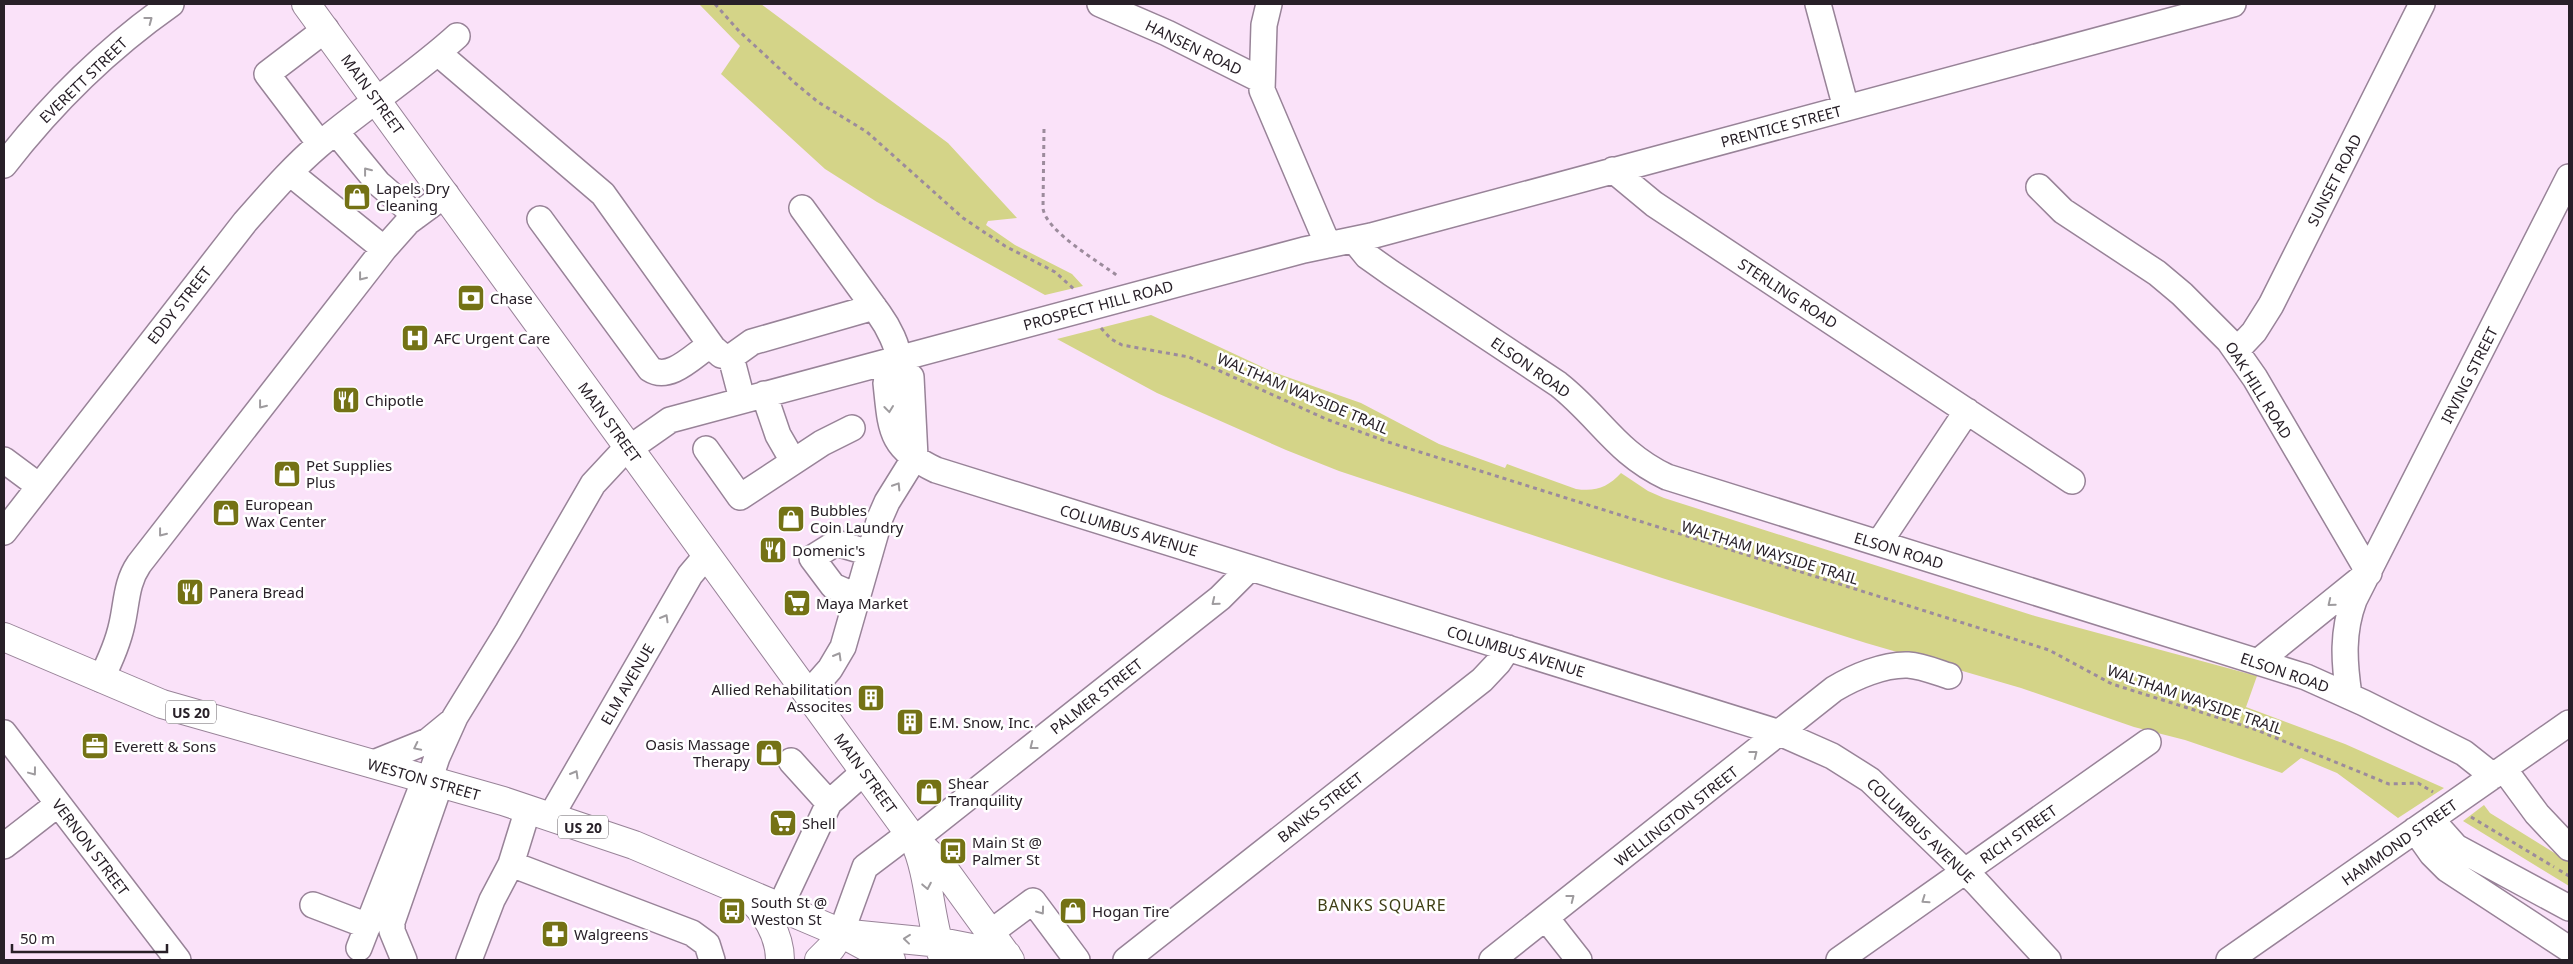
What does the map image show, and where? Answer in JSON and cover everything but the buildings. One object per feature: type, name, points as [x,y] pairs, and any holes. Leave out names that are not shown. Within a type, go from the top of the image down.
[{"type":"main road","name":"MAIN STREET","points":[[306,4],[377,99],[864,771],[912,836],[941,865],[973,908],[974,932],[959,948],[912,836]]},
{"type":"main road","name":"WESTON STREET","points":[[4,637],[162,704],[539,812],[634,845],[841,933],[890,960]]},
{"type":"main road","points":[[738,889],[759,908],[769,923],[776,938],[780,960]]},
{"type":"main road","name":"WESTON STREET","points":[[841,933],[959,948],[1008,958]]},
{"type":"main road","points":[[819,960],[831,948],[841,933]]},
{"type":"street","name":"EVERETT STREET","points":[[4,165],[45,114],[73,85],[120,43],[172,4]]},
{"type":"street","name":"HANSEN ROAD","points":[[1100,4],[1141,21],[1261,80]]},
{"type":"street","points":[[1268,4],[1264,25],[1261,80],[1264,98],[1328,245]]},
{"type":"street","points":[[1818,4],[1846,108]]},
{"type":"street","name":"PRENTICE STREET","points":[[1328,245],[1354,240],[2233,4]]},
{"type":"street","name":"SUNSET ROAD","points":[[2237,350],[2254,332],[2271,305],[2422,4]]},
{"type":"street","points":[[326,29],[267,74],[328,138],[416,216]]},
{"type":"street","name":"EDDY STREET","points":[[4,532],[245,222],[290,173],[328,138],[438,53],[457,36]]},
{"type":"street","points":[[438,53],[603,194],[753,397],[793,461]]},
{"type":"street","name":"STERLING ROAD","points":[[1613,170],[1654,204],[2072,481]]},
{"type":"street","points":[[290,173],[384,249]]},
{"type":"street","name":"IRVING STREET","points":[[2348,695],[2345,663],[2345,628],[2354,600],[2569,177]]},
{"type":"street","name":"OAK HILL ROAD","points":[[2039,188],[2063,211],[2116,244],[2170,284],[2204,314],[2237,350],[2369,573]]},
{"type":"street","points":[[101,679],[119,636],[128,586],[134,570],[384,249],[416,216],[446,194]]},
{"type":"street","points":[[802,208],[874,307],[889,331],[898,361]]},
{"type":"street","points":[[540,219],[650,369],[657,373],[669,372],[720,351],[874,307]]},
{"type":"street","name":"ELSON ROAD","points":[[1354,240],[1367,256],[1391,274],[1558,384],[1588,411],[1622,448],[1657,472],[1688,485],[2306,677],[2348,695],[2498,772],[2569,848]]},
{"type":"street","name":"PROSPECT HILL ROAD","points":[[455,717],[508,631],[593,484],[629,448],[670,420],[898,361],[1328,245]]},
{"type":"street","name":"COLUMBUS AVENUE","points":[[898,361],[886,383],[891,427],[896,440],[914,457],[936,470],[1780,733],[1832,756],[1870,780],[1965,872],[2048,960]]},
{"type":"street","points":[[1879,544],[1967,411]]},
{"type":"street","points":[[706,449],[740,497],[793,461],[852,428]]},
{"type":"street","points":[[808,694],[830,669],[843,646],[883,510],[914,457]]},
{"type":"street","points":[[4,460],[39,486]]},
{"type":"street","points":[[858,597],[833,586],[812,558],[834,543],[870,553]]},
{"type":"street","name":"ELM AVENUE","points":[[507,871],[539,812],[690,575],[708,556]]},
{"type":"street","name":"PALMER STREET","points":[[841,933],[865,867],[912,836],[1220,598],[1250,568]]},
{"type":"street","name":"IRVING STREET","points":[[2259,661],[2369,573]]},
{"type":"street","name":"BANKS STREET","points":[[1126,960],[1482,680],[1498,663],[1508,648]]},
{"type":"street","name":"WELLINGTON STREET","points":[[1492,960],[1834,689],[1862,676],[1907,665],[1950,676]]},
{"type":"street","points":[[371,764],[428,741],[455,717]]},
{"type":"street","points":[[404,960],[393,935],[392,922],[437,757],[455,717]]},
{"type":"street","name":"HAMMOND STREET","points":[[2229,960],[2428,816],[2498,772],[2569,723]]},
{"type":"street","name":"VERNON STREET","points":[[4,733],[178,960]]},
{"type":"street","name":"RICH STREET","points":[[1840,960],[2148,742]]},
{"type":"street","points":[[791,761],[829,803]]},
{"type":"street","points":[[780,907],[829,803],[864,771]]},
{"type":"street","points":[[313,905],[364,937],[431,781]]},
{"type":"street","points":[[4,846],[58,804]]},
{"type":"street","points":[[2428,816],[2456,847],[2569,908]]},
{"type":"street","points":[[2428,816],[2432,854],[2447,869],[2564,948]]},
{"type":"street","points":[[469,960],[492,900],[507,871]]},
{"type":"street","points":[[477,960],[500,905],[507,871]]},
{"type":"street","points":[[507,871],[692,933],[706,944],[712,960]]},
{"type":"street","points":[[959,948],[1033,901],[1077,960]]},
{"type":"street","points":[[1546,918],[1580,960]]},
{"type":"path","points":[[715,4],[739,31],[812,97],[867,132],[921,182],[974,226],[1005,246],[1055,272],[1075,291]]},
{"type":"path","points":[[1044,129],[1044,208],[1046,219],[1056,230],[1115,274]]},
{"type":"path","name":"WALTHAM WAYSIDE TRAIL","points":[[1098,324],[1111,339],[1122,345],[1189,357],[1326,419],[1385,441],[2049,650],[2103,680],[2254,729],[2389,784],[2423,785],[2428,816]]},
{"type":"path","points":[[2466,814],[2569,876]]},
{"type":"shaded area","points":[[699,4],[761,4],[948,143],[1017,218],[988,221],[986,225],[1015,245],[1072,274],[1083,286],[1045,295],[877,202],[825,169],[721,74],[740,46]]},
{"type":"shaded area","points":[[1151,315],[1273,372],[1361,403],[1439,444],[1505,468],[1507,464],[1583,490],[1596,489],[1606,485],[1621,473],[1648,491],[1664,498],[2035,616],[2257,676],[2246,707],[2345,744],[2444,788],[2398,818],[2337,773],[2301,758],[2282,773],[2185,740],[2134,727],[2021,688],[1866,643],[1662,578],[1339,471],[1286,450],[1157,393],[1057,339]]},
{"type":"shaded area","points":[[2484,805],[2490,813],[2569,862],[2569,886],[2463,821]]},
{"type":"place","name":"Lapels Dry Cleaning","points":[[357,197]]},
{"type":"place","name":"Chase","points":[[471,298]]},
{"type":"place","name":"AFC Urgent Care","points":[[415,338]]},
{"type":"place","name":"Chipotle","points":[[346,400]]},
{"type":"place","name":"Pet Supplies Plus","points":[[287,474]]},
{"type":"place","name":"European Wax Center","points":[[226,513]]},
{"type":"place","name":"Bubbles Coin Laundry","points":[[791,519]]},
{"type":"place","name":"Domenic's","points":[[773,550]]},
{"type":"place","name":"Panera Bread","points":[[190,592]]},
{"type":"place","name":"Maya Market","points":[[797,603]]},
{"type":"place","name":"Allied Rehabilitation Assocites","points":[[871,698]]},
{"type":"place","name":"E.M. Snow, Inc.","points":[[910,722]]},
{"type":"place","name":"Everett & Sons","points":[[95,746]]},
{"type":"place","name":"Oasis Massage Therapy","points":[[769,753]]},
{"type":"place","name":"Shear Tranquility","points":[[929,792]]},
{"type":"place","name":"Shell","points":[[783,823]]},
{"type":"place","name":"Main St @ Palmer St","points":[[953,851]]},
{"type":"place","name":"South St @ Weston St","points":[[732,911]]},
{"type":"place","name":"Hogan Tire","points":[[1073,911]]},
{"type":"place","name":"Walgreens","points":[[555,934]]},
{"type":"district","name":"BANKS SQUARE","points":[[1382,905]]}]
